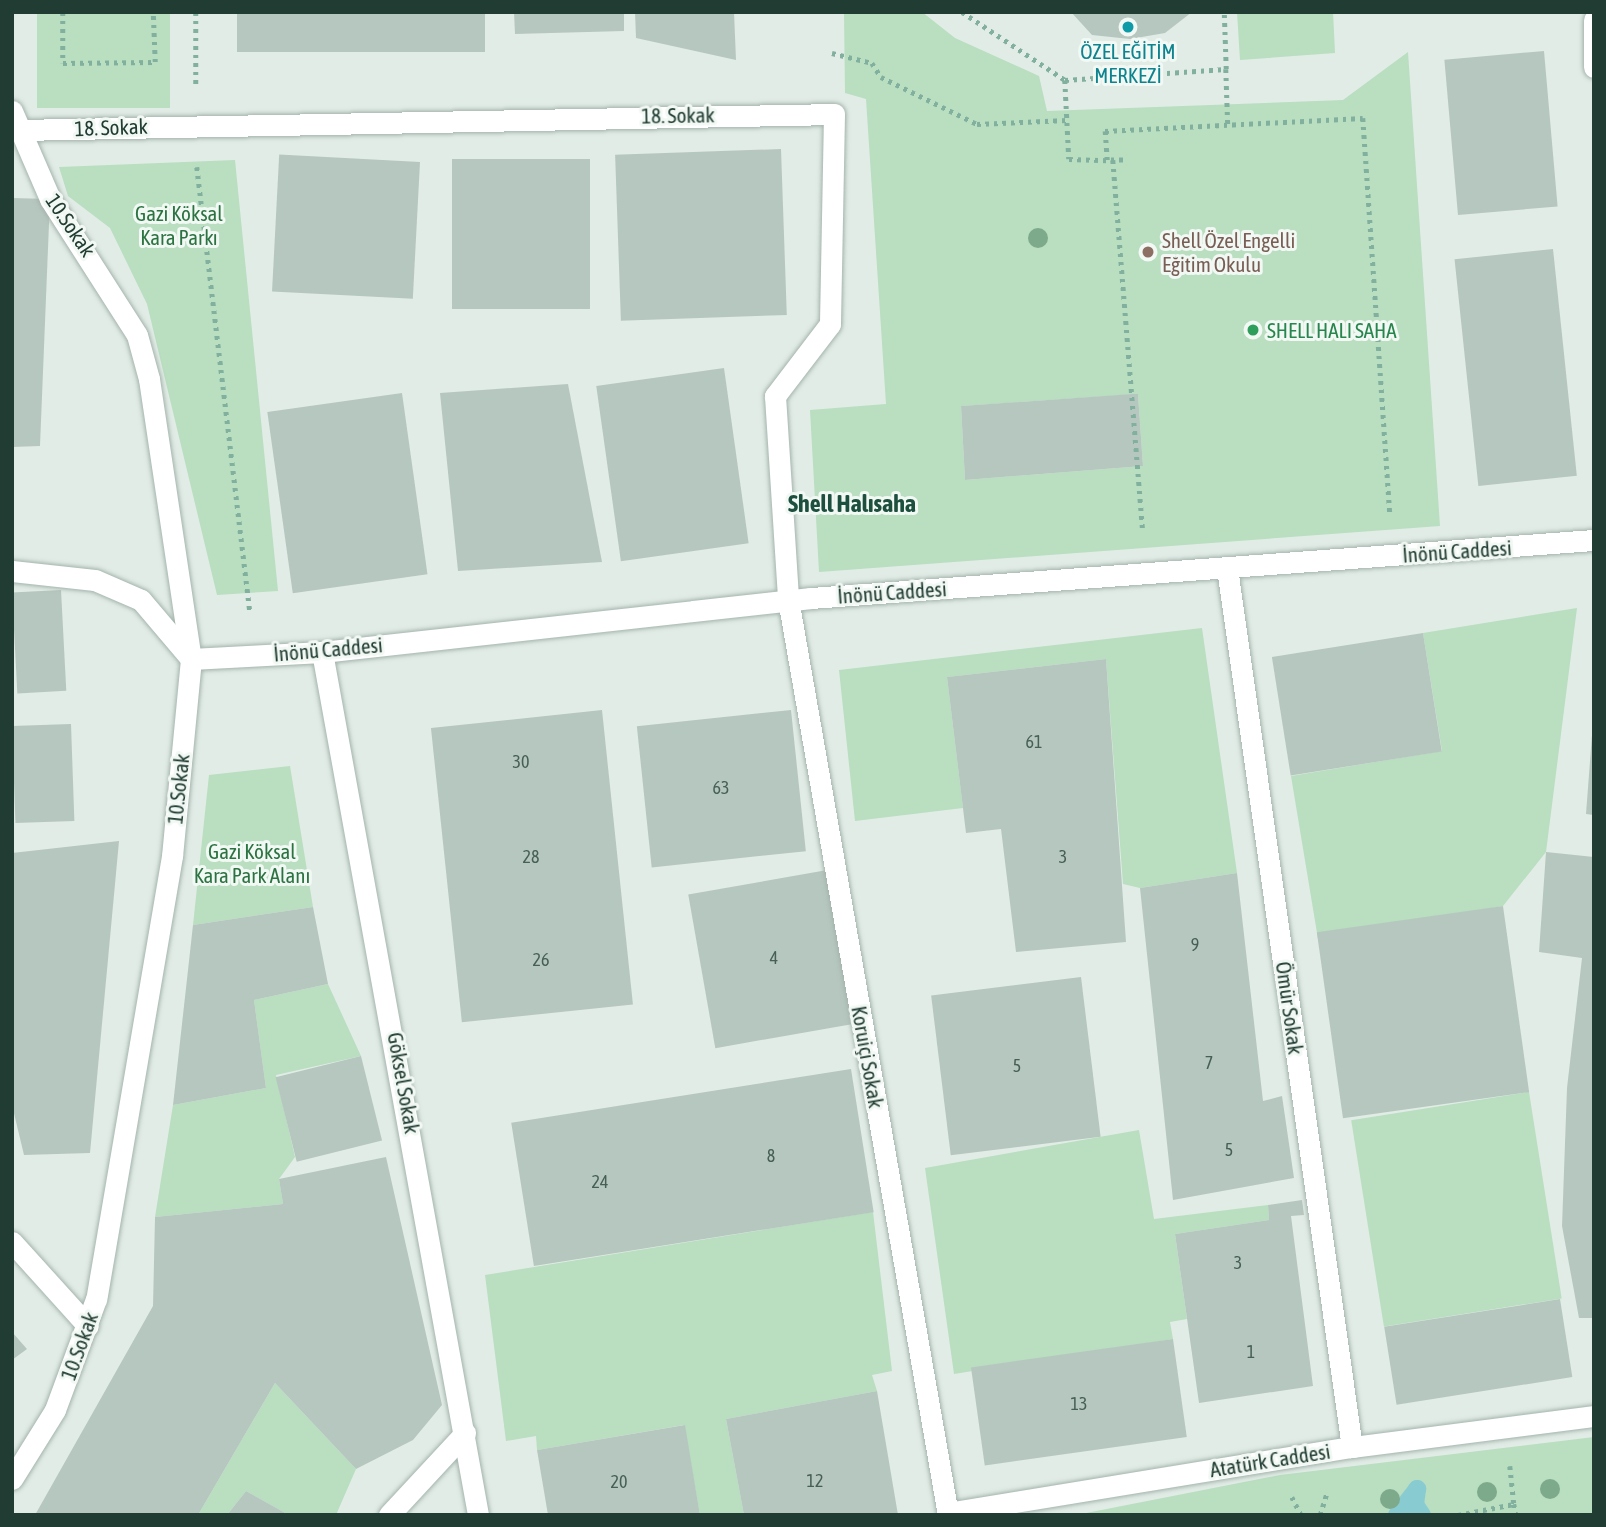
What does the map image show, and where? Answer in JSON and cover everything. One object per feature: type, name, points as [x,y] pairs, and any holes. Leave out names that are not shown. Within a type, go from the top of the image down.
[{"type":"street","points":[[1594,20],[1594,67]]},
{"type":"street","name":"18. Sokak","points":[[15,120],[834,114],[830,324],[775,396],[788,600]]},
{"type":"street","name":"10.Sokak","points":[[12,1479],[55,1410],[88,1326],[124,1158],[165,897],[191,659],[149,379],[137,335],[50,199],[15,120]]},
{"type":"street","name":"İnönü Caddesi","points":[[191,659],[323,652],[788,600],[1594,540]]},
{"type":"street","name":"Ömür Sokak","points":[[1227,568],[1352,1447]]},
{"type":"street","points":[[12,571],[95,580],[141,600],[191,659]]},
{"type":"street","name":"Koruiçi Sokak","points":[[788,600],[948,1514]]},
{"type":"street","name":"Göksel Sokak","points":[[323,652],[478,1515]]},
{"type":"street","points":[[12,1242],[88,1326]]},
{"type":"street","name":"Atatürk Caddesi","points":[[948,1514],[1352,1447],[1594,1416]]},
{"type":"street","points":[[389,1515],[465,1433]]},
{"type":"path","points":[[63,12],[63,63],[155,62],[153,12]]},
{"type":"path","points":[[962,12],[1065,80],[1226,69]]},
{"type":"path","points":[[1224,12],[1228,126]]},
{"type":"path","points":[[832,53],[872,63],[881,77],[977,124],[1067,120]]},
{"type":"path","points":[[1065,80],[1069,159],[1123,160]]},
{"type":"path","points":[[1157,532],[1143,533],[1110,160],[1105,131],[1363,118],[1391,516],[1377,517]]},
{"type":"path","points":[[197,162],[256,655]]},
{"type":"path","points":[[1320,1515],[1324,1496]]},
{"type":"path","points":[[1458,1515],[1514,1504],[1516,1515]]},
{"type":"green space","points":[[37,12],[170,12],[170,108],[37,108]]},
{"type":"green space","name":"Shell Özel Engelli Eğitim Okulu","points":[[844,12],[922,12],[955,38],[1039,76],[1047,111],[1343,100],[1408,52],[1440,526],[819,572],[810,410],[886,404],[866,99],[845,93]],"holes":[[[1138,394],[1143,466],[965,480],[961,406]]]},
{"type":"green space","points":[[1237,12],[1333,12],[1335,53],[1240,60]]},
{"type":"green space","name":"Gazi Köksal Kara Parkı","points":[[235,160],[278,591],[217,595],[147,304],[110,228],[68,196],[59,167]]},
{"type":"green space","points":[[1577,608],[1546,852],[1503,906],[1318,939],[1291,776],[1442,751],[1423,633]]},
{"type":"green space","points":[[1202,628],[1237,873],[1140,888],[1123,884],[1106,659],[947,677],[963,808],[855,821],[839,670]]},
{"type":"green space","name":"Gazi Köksal Kara Park Alanı","points":[[290,766],[313,907],[193,925],[209,775]]},
{"type":"green space","points":[[328,984],[361,1056],[276,1075],[295,1157],[279,1179],[283,1204],[155,1217],[173,1105],[266,1088],[254,1000]]},
{"type":"green space","points":[[1529,1092],[1562,1298],[1384,1327],[1351,1120]]},
{"type":"green space","points":[[1139,1130],[1154,1219],[1268,1205],[1269,1220],[1175,1234],[1187,1319],[1170,1322],[1173,1339],[954,1374],[925,1168]]},
{"type":"green space","points":[[873,1212],[892,1371],[872,1375],[877,1391],[726,1419],[744,1515],[700,1515],[684,1425],[537,1450],[536,1436],[506,1441],[485,1275]]},
{"type":"green space","points":[[275,1383],[356,1469],[336,1515],[289,1515],[246,1491],[227,1515],[198,1515]]},
{"type":"green space","points":[[1594,1437],[1594,1515],[1076,1515],[1280,1475]]},
{"type":"building","points":[[237,12],[485,12],[485,52],[237,52]]},
{"type":"building","points":[[514,12],[624,12],[624,31],[515,34]]},
{"type":"building","points":[[635,12],[734,12],[736,60],[636,38]]},
{"type":"building","name":"ÖZEL EĞİTİM MERKEZİ","points":[[1071,12],[1192,12],[1165,33],[1130,39],[1092,35]]},
{"type":"building","points":[[1544,51],[1558,206],[1458,215],[1444,60]]},
{"type":"building","points":[[781,149],[787,315],[621,321],[615,155]]},
{"type":"building","points":[[279,155],[420,162],[413,299],[272,291]]},
{"type":"building","points":[[452,159],[590,159],[590,309],[452,309]]},
{"type":"building","points":[[12,198],[50,199],[40,446],[12,447]]},
{"type":"building","points":[[1553,249],[1577,476],[1478,486],[1455,259]]},
{"type":"building","points":[[724,368],[749,543],[621,561],[596,386]]},
{"type":"building","points":[[568,384],[602,562],[458,571],[440,393]]},
{"type":"building","points":[[402,393],[427,574],[293,593],[267,412]]},
{"type":"building","points":[[1138,394],[1143,466],[965,480],[961,406]]},
{"type":"building","points":[[61,590],[66,691],[17,693],[12,593]]},
{"type":"building","points":[[1423,633],[1442,752],[1291,775],[1272,657]]},
{"type":"building","points":[[1106,659],[1126,942],[1016,952],[1001,829],[966,833],[947,677]]},
{"type":"building","points":[[602,710],[633,1004],[462,1022],[431,728]]},
{"type":"building","points":[[791,710],[806,851],[652,867],[637,726]]},
{"type":"building","points":[[71,724],[74,821],[15,823],[12,726]]},
{"type":"building","points":[[1594,735],[1594,815],[1586,814]]},
{"type":"building","points":[[119,841],[90,1153],[24,1155],[12,1105],[12,853]]},
{"type":"building","points":[[1546,852],[1594,857],[1594,1318],[1579,1318],[1562,1226],[1567,1088],[1582,958],[1539,952]]},
{"type":"building","points":[[833,869],[860,1023],[715,1048],[688,895]]},
{"type":"building","points":[[1237,873],[1263,1101],[1282,1096],[1294,1178],[1173,1200],[1140,888]]},
{"type":"building","points":[[1503,906],[1529,1092],[1343,1118],[1317,932]]},
{"type":"building","points":[[313,907],[328,984],[254,1000],[266,1088],[173,1105],[193,925]]},
{"type":"building","points":[[1081,977],[1101,1137],[951,1155],[931,995]]},
{"type":"building","points":[[361,1056],[382,1140],[297,1162],[276,1077]]},
{"type":"building","points":[[851,1069],[874,1212],[534,1266],[511,1123]]},
{"type":"building","points":[[386,1157],[442,1405],[413,1440],[356,1469],[275,1383],[198,1515],[35,1515],[153,1306],[155,1217],[283,1204],[279,1179]]},
{"type":"building","points":[[1302,1200],[1304,1215],[1291,1216],[1313,1386],[1199,1403],[1175,1234],[1269,1220],[1268,1205]]},
{"type":"building","points":[[1560,1299],[1572,1377],[1397,1405],[1384,1327]]},
{"type":"building","points":[[12,1332],[27,1349],[12,1360]]},
{"type":"building","points":[[1173,1339],[1187,1437],[985,1465],[971,1367]]},
{"type":"building","points":[[877,1391],[898,1515],[744,1515],[726,1419]]},
{"type":"building","points":[[685,1425],[700,1515],[548,1515],[537,1450]]},
{"type":"building","points":[[246,1491],[289,1515],[227,1515]]},
{"type":"waterway","points":[[1417,1489],[1415,1505],[1422,1515]]},
{"type":"waterway","points":[[1397,1515],[1417,1489]]},
{"type":"place","name":"ÖZEL EĞİTİM MERKEZİ","points":[[1128,27]]},
{"type":"place","name":"Shell Özel Engelli Eğitim Okulu","points":[[1148,252]]},
{"type":"place","name":"SHELL HALI SAHA","points":[[1253,330]]},
{"type":"district","name":"Shell Halısaha","points":[[852,504]]}]
